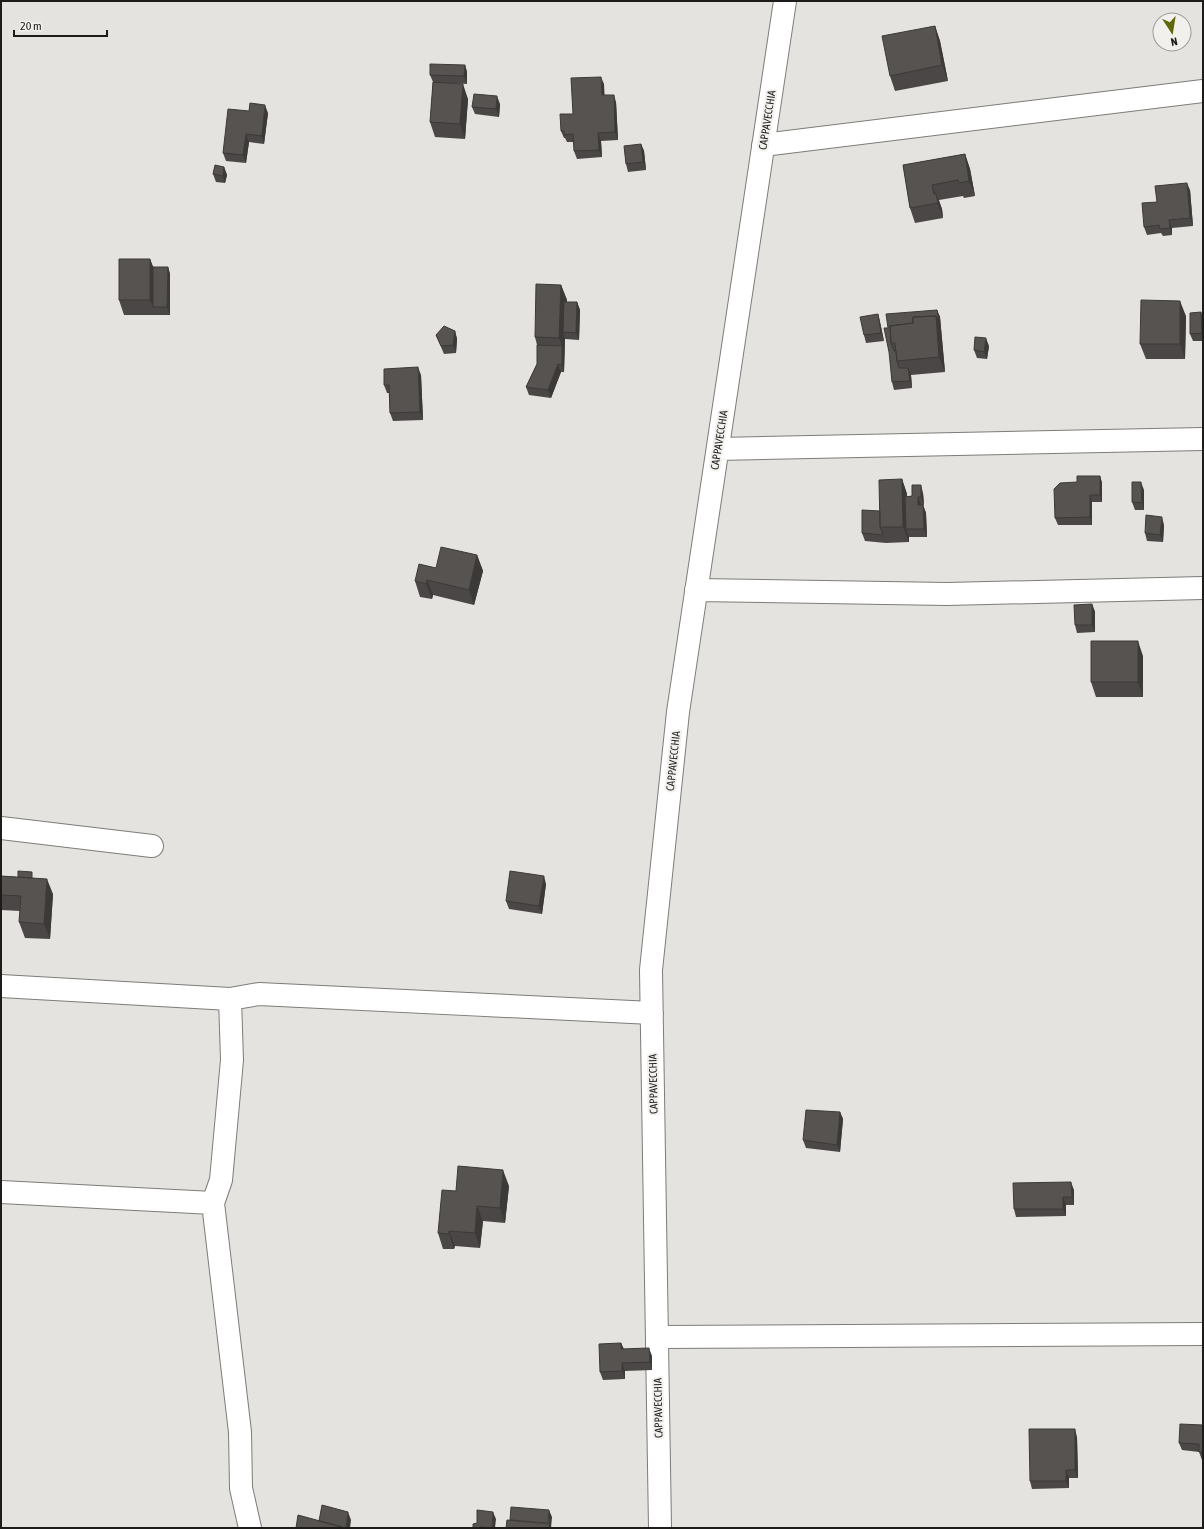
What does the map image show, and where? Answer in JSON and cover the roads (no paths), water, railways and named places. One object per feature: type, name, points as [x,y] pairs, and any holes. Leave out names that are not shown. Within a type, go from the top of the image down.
[{"type":"street","name":"CAPPAVECCHIA","points":[[660,1528],[651,970],[678,712],[785,1]]},
{"type":"street","points":[[763,145],[1203,91]]},
{"type":"street","points":[[718,449],[1203,439]]},
{"type":"street","points":[[696,590],[947,594],[1203,588]]},
{"type":"street","points":[[1,828],[152,846]]},
{"type":"street","points":[[1,986],[230,999],[259,994],[652,1014]]},
{"type":"street","points":[[230,999],[232,1060],[221,1180],[213,1203],[240,1432],[241,1488],[250,1528]]},
{"type":"street","points":[[1,1192],[213,1203]]},
{"type":"street","points":[[657,1337],[1203,1334]]}]
